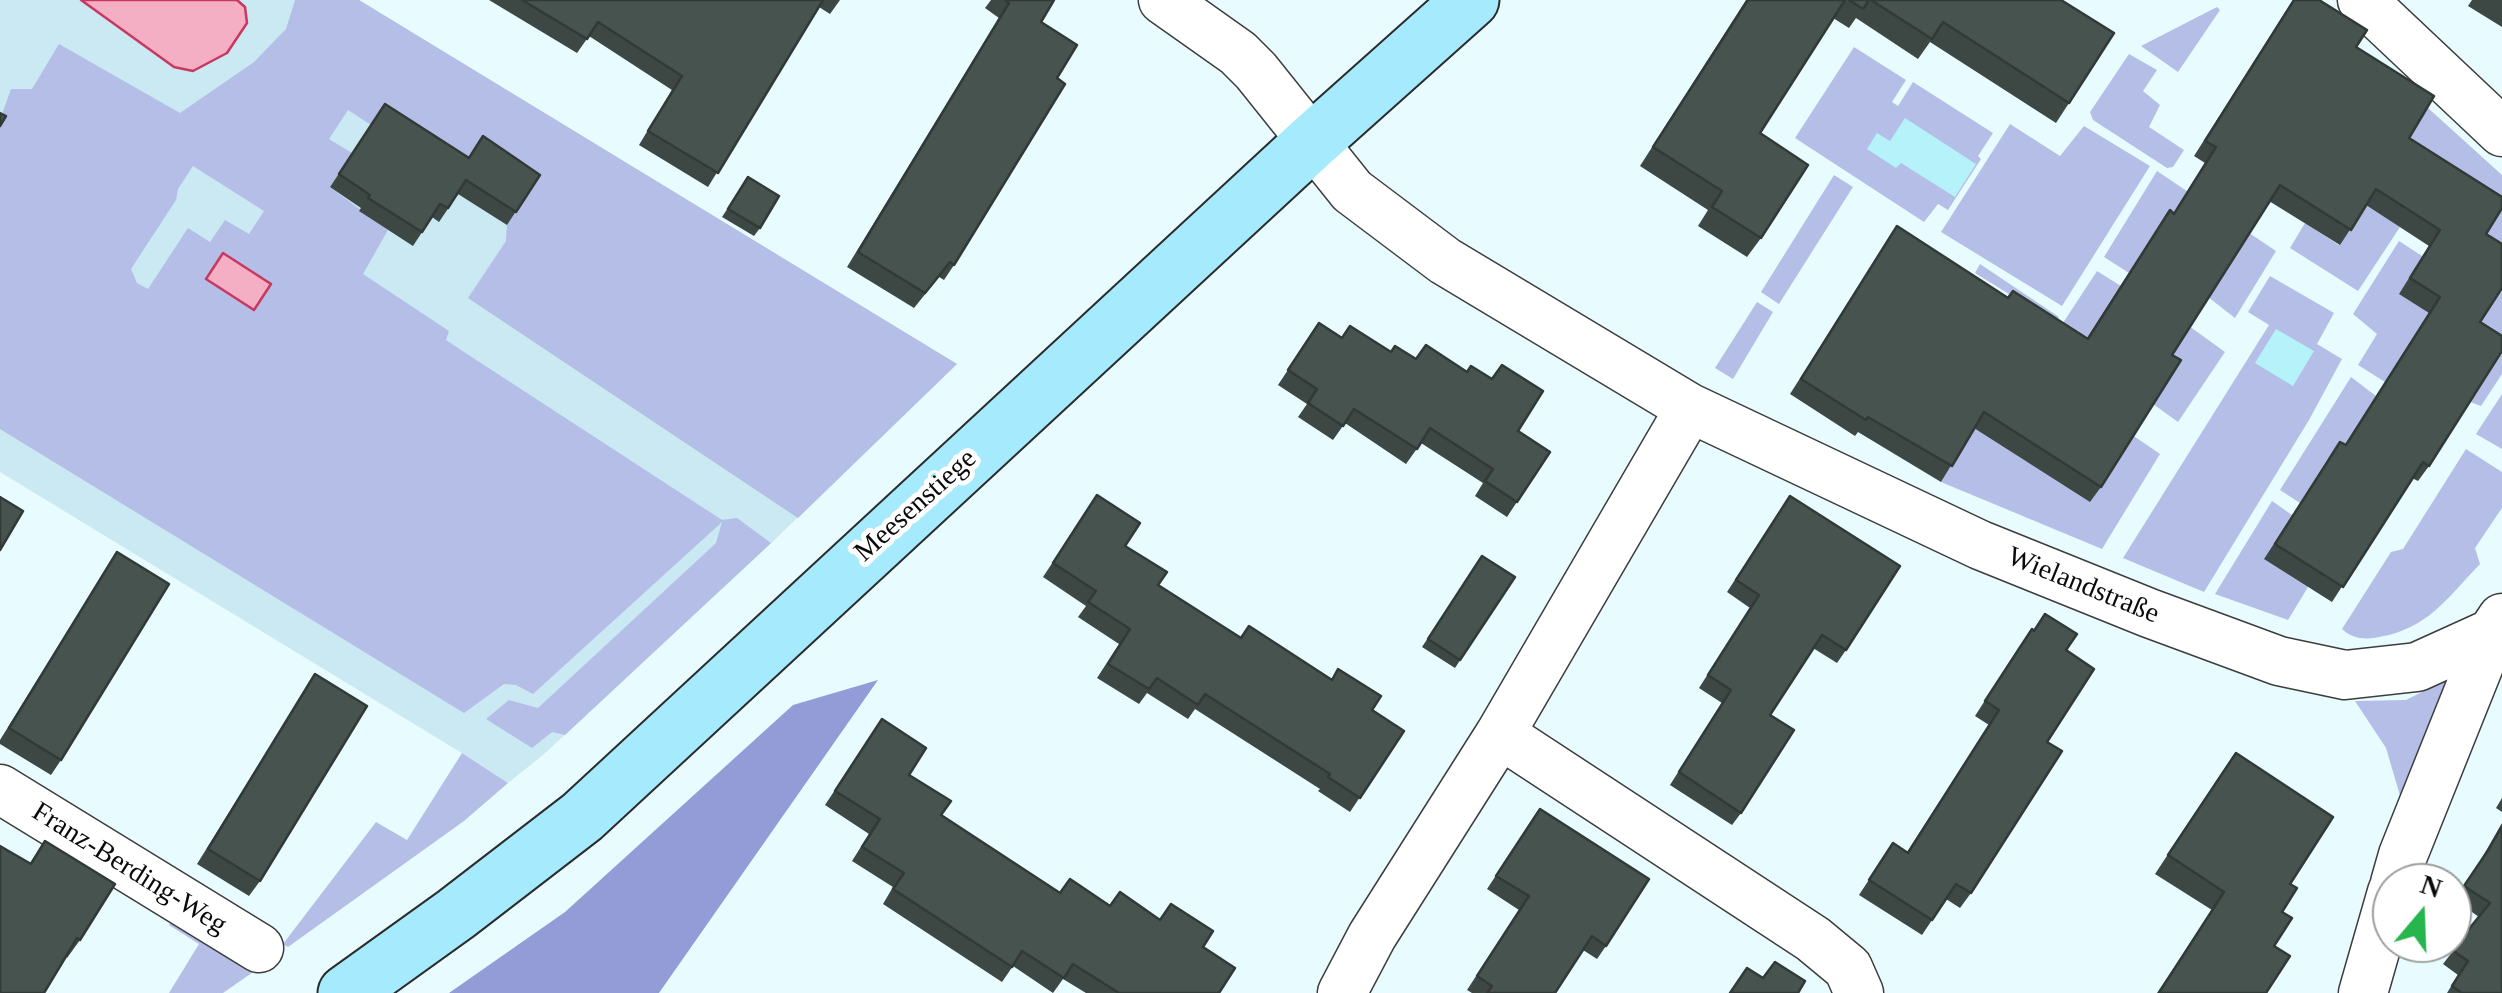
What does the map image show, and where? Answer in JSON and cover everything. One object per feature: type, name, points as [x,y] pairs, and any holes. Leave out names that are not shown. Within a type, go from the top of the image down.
[{"type":"street","points":[[1163,0],[1238,52],[1312,142]]},
{"type":"street","name":"Meesenstiege","points":[[346,993],[582,817],[1312,142],[1471,0]]},
{"type":"street","points":[[2362,0],[2502,132]]},
{"type":"street","name":"Wielandstraße","points":[[1312,142],[1352,191],[1444,261],[1690,408],[1980,545],[2148,614],[2278,661],[2346,674],[2417,667],[2497,625]]},
{"type":"street","points":[[1342,993],[1372,936],[1500,734],[1690,408]]},
{"type":"street","points":[[2401,863],[2497,625]]},
{"type":"street","points":[[1500,734],[1813,938],[1848,968],[1859,993]]},
{"type":"street","name":"Franz-Berding-Weg","points":[[0,789],[259,948]]},
{"type":"street","points":[[2363,993],[2372,962]]},
{"type":"shaded area","points":[[0,0],[359,0],[957,364],[763,551],[508,783],[0,472]]},
{"type":"shaded area","points":[[81,0],[237,0],[245,7],[247,23],[227,53],[193,71],[174,67]]},
{"type":"shaded area","points":[[295,0],[359,0],[957,364],[798,518],[468,298],[506,241],[507,225],[531,188],[460,172],[348,110],[329,139],[352,153],[330,187],[388,230],[363,274],[449,331],[446,340],[461,350],[722,520],[737,518],[771,543],[565,735],[552,732],[532,748],[486,719],[509,700],[538,708],[716,543],[722,522],[533,694],[504,684],[464,713],[0,429],[0,120],[11,89],[32,89],[59,44],[180,113],[254,62],[286,29]],"holes":[[[193,166],[264,211],[249,234],[225,220],[210,242],[188,228],[148,289],[137,283],[131,269]]]},
{"type":"shaded area","points":[[2217,7],[2220,10],[2178,72],[2141,46]]},
{"type":"shaded area","points":[[1854,47],[1906,80],[1892,102],[1898,106],[1913,82],[1993,133],[1948,210],[1938,204],[1924,222],[1795,138]]},
{"type":"shaded area","points":[[2129,54],[2157,70],[2143,91],[2160,105],[2149,127],[2184,150],[2173,167],[2167,168],[2093,120],[2090,112]]},
{"type":"shaded area","points":[[2428,108],[2502,175],[2502,263],[2393,222],[2400,227],[2358,291],[2290,248],[2305,223],[2339,245]]},
{"type":"shaded area","points":[[2010,124],[2060,156],[2084,126],[2150,166],[2062,306],[1941,232]]},
{"type":"shaded area","points":[[2157,171],[2276,251],[2235,318],[2208,297],[2178,206],[2163,229],[2158,227],[2129,273],[2104,257]]},
{"type":"shaded area","points":[[1834,175],[1853,187],[1779,304],[1761,292]]},
{"type":"shaded area","points":[[2399,241],[2422,256],[2435,317],[2385,382],[2358,365],[2377,334],[2353,314]]},
{"type":"shaded area","points":[[223,253],[271,284],[254,310],[206,279]]},
{"type":"shaded area","points":[[1980,264],[2059,317],[2029,364],[2160,454],[2102,549],[1941,482],[1952,463],[2009,294],[1975,273]]},
{"type":"shaded area","points":[[2097,271],[2121,286],[2073,375],[2042,355]]},
{"type":"shaded area","points":[[2270,276],[2334,313],[2317,344],[2342,359],[2204,592],[2123,558],[2269,325],[2248,312]]},
{"type":"shaded area","points":[[2502,287],[2502,374],[2481,406],[2470,402],[2469,338]]},
{"type":"shaded area","points":[[1757,302],[1773,312],[1733,379],[1715,368]]},
{"type":"shaded area","points":[[2189,326],[2225,352],[2178,422],[2153,404],[2161,371]]},
{"type":"shaded area","points":[[2351,377],[2376,396],[2336,461],[2328,458],[2300,503],[2280,490]]},
{"type":"shaded area","points":[[2502,394],[2502,449],[2476,434]]},
{"type":"shaded area","points":[[2466,449],[2502,472],[2502,508],[2475,548],[2480,564],[2436,610],[2411,627],[2368,638],[2346,632],[2342,629],[2391,552],[2403,549]]},
{"type":"shaded area","points":[[2272,501],[2292,515],[2308,587],[2288,620],[2215,594]]},
{"type":"shaded area","points":[[2456,675],[2404,809],[2386,748],[2355,701],[2406,700]]},
{"type":"shaded area","points":[[878,680],[659,993],[449,993],[565,912],[793,705]]},
{"type":"shaded area","points":[[462,753],[508,783],[464,821],[288,947],[283,944],[376,822],[407,840]]},
{"type":"shaded area","points":[[172,919],[256,970],[223,993],[169,993],[199,944],[169,925]]},
{"type":"sand","points":[[1905,118],[1976,164],[1955,197],[1901,163],[1896,168],[1867,149],[1877,133],[1890,141]]},
{"type":"sand","points":[[2276,329],[2314,351],[2293,386],[2255,363]]},
{"type":"building","points":[[522,0],[823,0],[718,173],[648,131],[682,76],[598,22],[587,39]]},
{"type":"building","points":[[1005,0],[1054,0],[1041,22],[1077,45],[1057,78],[1065,84],[954,265],[950,262],[925,293],[858,252],[1009,3]]},
{"type":"building","points":[[1748,0],[1845,0],[1760,133],[1808,165],[1761,238],[1712,207],[1722,191],[1653,147]]},
{"type":"building","points":[[1849,0],[1869,0],[1863,9]]},
{"type":"building","points":[[1871,0],[2061,0],[2114,33],[2069,103],[1943,22],[1932,39]]},
{"type":"building","points":[[2294,0],[2319,0],[2367,30],[2356,47],[2434,96],[2409,138],[2502,197],[2502,208],[2486,234],[2502,244],[2502,288],[2480,322],[2502,336],[2502,351],[2429,466],[2423,462],[2343,587],[2275,544],[2340,442],[2346,445],[2440,297],[2410,278],[2440,230],[2376,189],[2351,230],[2280,185],[2172,355],[2181,360],[2101,487],[1984,412],[1952,466],[1868,417],[1866,420],[1801,379],[1897,226],[2008,298],[2013,291],[2088,339],[2170,210],[2174,214],[2216,147],[2205,141]]},
{"type":"building","points":[[385,104],[469,158],[483,136],[540,175],[516,212],[466,180],[448,208],[440,204],[422,232],[368,198],[370,195],[339,174]]},
{"type":"building","points":[[748,177],[779,196],[760,228],[728,209]]},
{"type":"building","points":[[1319,323],[1342,338],[1350,326],[1391,352],[1395,346],[1416,359],[1426,345],[1467,372],[1471,366],[1492,379],[1502,365],[1543,391],[1518,431],[1550,452],[1517,502],[1485,481],[1493,469],[1430,428],[1417,449],[1354,409],[1343,426],[1308,403],[1317,389],[1288,370]]},
{"type":"building","points":[[1097,495],[1140,523],[1125,546],[1167,572],[1158,585],[1241,638],[1249,626],[1332,680],[1338,669],[1381,696],[1372,710],[1404,731],[1360,798],[1328,777],[1330,774],[1205,694],[1198,705],[1157,678],[1149,689],[1108,664],[1130,629],[1088,602],[1096,591],[1053,563]]},
{"type":"building","points":[[1790,496],[1900,566],[1846,650],[1822,635],[1770,715],[1794,730],[1741,813],[1679,772],[1731,690],[1708,675],[1759,595],[1736,580]]},
{"type":"building","points":[[0,497],[23,511],[0,550]]},
{"type":"building","points":[[117,552],[169,584],[61,760],[9,728]]},
{"type":"building","points":[[1482,556],[1515,577],[1460,660],[1428,639]]},
{"type":"building","points":[[2045,614],[2077,634],[2066,650],[2094,669],[2047,742],[2062,751],[1971,893],[1956,884],[1932,920],[1869,880],[1893,843],[1908,853],[1999,710],[1985,701]]},
{"type":"building","points":[[315,674],[367,706],[260,881],[208,849]]},
{"type":"building","points":[[882,719],[926,748],[909,775],[951,801],[941,815],[1060,893],[1070,879],[1110,906],[1120,892],[1160,920],[1171,904],[1213,931],[1203,947],[1235,968],[1219,993],[1119,993],[1073,964],[1064,978],[1022,951],[1012,967],[893,889],[904,873],[862,847],[880,819],[835,791]]},
{"type":"building","points":[[2236,753],[2333,817],[2290,884],[2297,888],[2282,912],[2292,918],[2274,946],[2290,956],[2266,993],[2159,993],[2224,892],[2168,855]]},
{"type":"building","points":[[1540,809],[1649,879],[1606,946],[1592,936],[1555,993],[1487,993],[1492,986],[1477,976],[1529,896],[1496,876]]},
{"type":"building","points":[[2502,826],[2502,993],[2462,993],[2452,986],[2467,963],[2472,963],[2472,925],[2490,903],[2472,891],[2472,874]]},
{"type":"building","points":[[45,841],[115,884],[44,993],[0,993],[0,846],[31,864]]},
{"type":"building","points":[[1775,962],[1805,981],[1798,993],[1730,993],[1747,968],[1763,978]]}]
